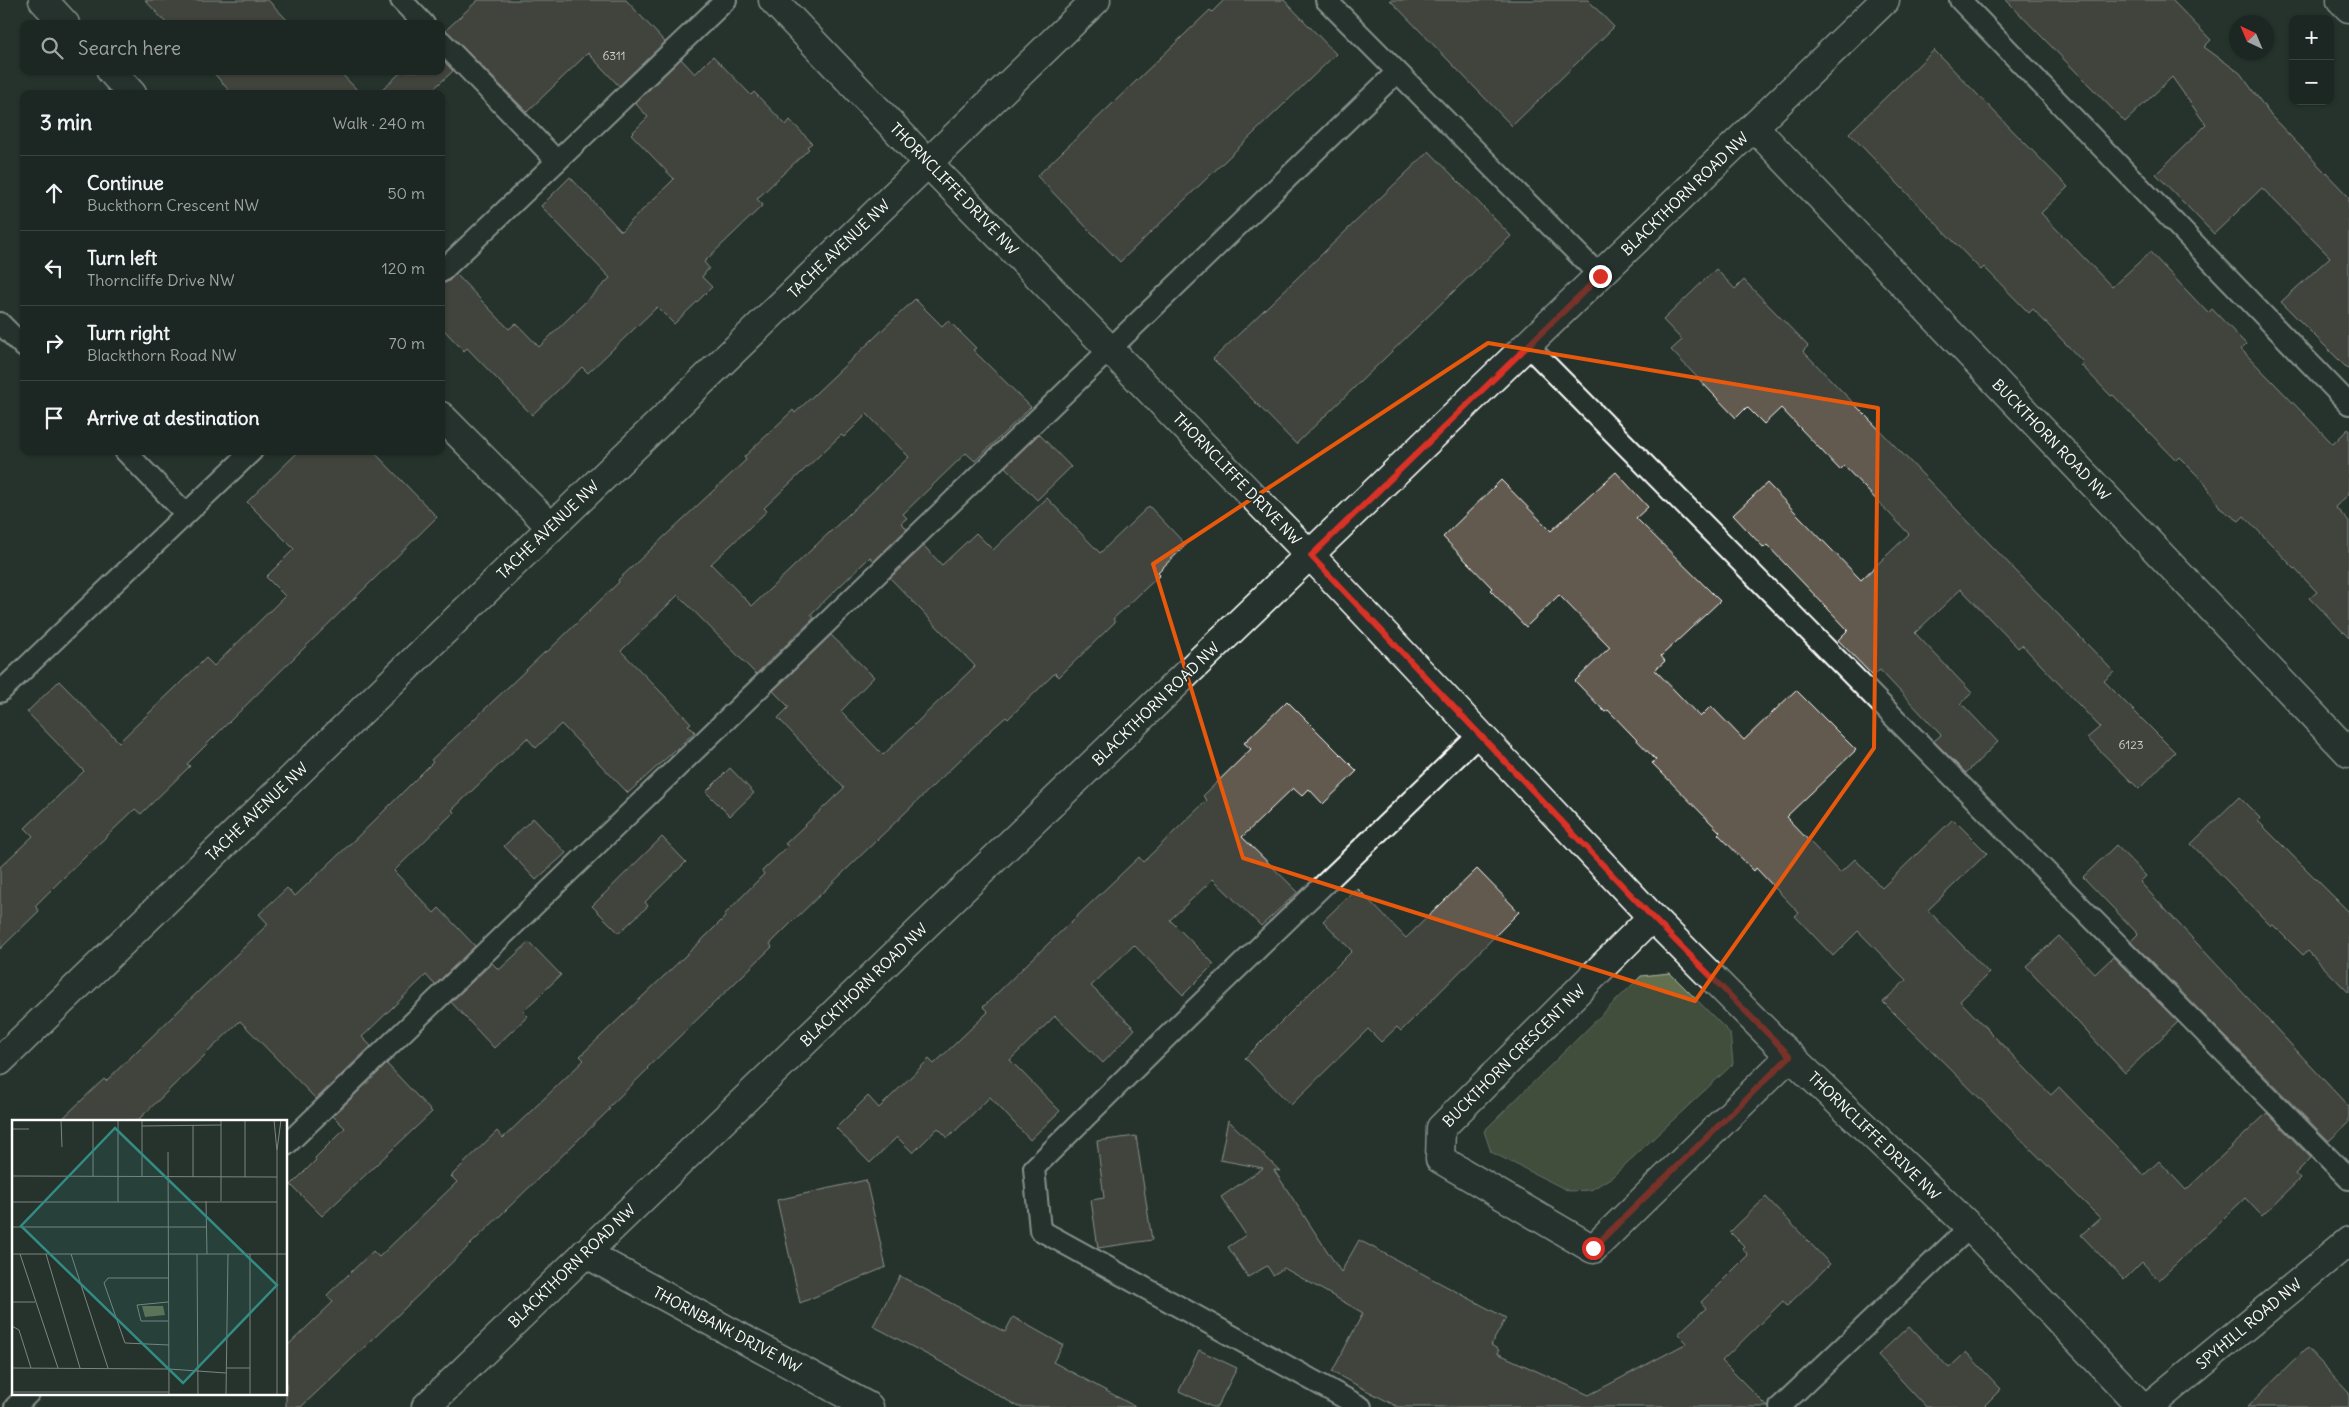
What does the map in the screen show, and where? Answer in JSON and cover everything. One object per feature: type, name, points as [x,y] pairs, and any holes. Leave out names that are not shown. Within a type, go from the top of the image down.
[{"type":"street","points":[[43,0],[62,20]]},
{"type":"street","name":"THORNCLIFFE DRIVE NW","points":[[773,0],[928,163],[1112,349],[1311,556],[1652,917],[1790,1056],[1970,1228],[2142,1407]]},
{"type":"street","name":"TACHE AVENUE NW","points":[[0,1061],[1096,0]]},
{"type":"street","name":"BLACKTHORN ROAD NW","points":[[426,1407],[1311,556],[1885,0]]},
{"type":"street","points":[[2341,0],[2349,8]]},
{"type":"street","points":[[115,75],[128,90]]},
{"type":"street","name":"BUCKTHORN ROAD NW","points":[[1754,127],[2349,753]]},
{"type":"street","points":[[445,420],[551,527]]},
{"type":"street","name":"BUCKTHORN CRESCENT NW","points":[[1652,917],[1441,1128],[1440,1159],[1593,1248],[1790,1056]]},
{"type":"street","name":"SPYHILL ROAD NW","points":[[2148,1407],[2349,1242]]},
{"type":"street","name":"THORNBANK DRIVE NW","points":[[585,1253],[869,1407]]},
{"type":"lane","points":[[401,0],[420,20]]},
{"type":"lane","points":[[445,268],[726,0]]},
{"type":"lane","points":[[1326,0],[1600,276]]},
{"type":"lane","points":[[1960,0],[2349,404]]},
{"type":"lane","points":[[445,46],[557,161]]},
{"type":"lane","points":[[288,1143],[1397,72]]},
{"type":"lane","points":[[0,323],[20,343]]},
{"type":"lane","points":[[1527,345],[2349,1180]]},
{"type":"lane","points":[[129,455],[186,514]]},
{"type":"lane","points":[[0,692],[248,455]]},
{"type":"lane","points":[[1361,1407],[1040,1230],[1034,1168],[1190,1013],[1480,734]]},
{"type":"lane","points":[[1780,1407],[1970,1228]]},
{"type":"lane","points":[[15,1407],[28,1394]]},
{"type":"highlighted area","points":[[1488,343],[1878,408],[1874,748],[1695,1001],[1243,858],[1153,564]]},
{"type":"green space","points":[[1670,973],[1730,1033],[1733,1064],[1612,1177],[1591,1190],[1569,1191],[1491,1152],[1484,1131],[1641,976]]},
{"type":"building","points":[[145,0],[268,0],[287,20],[163,20]]},
{"type":"building","points":[[478,0],[626,0],[665,42],[619,86],[588,53],[527,112],[446,30]]},
{"type":"building","points":[[1224,0],[1284,0],[1336,54],[1120,262],[1037,176],[1210,10],[1212,12]]},
{"type":"building","points":[[1390,0],[1588,0],[1614,27],[1512,126]]},
{"type":"building","points":[[2006,0],[2172,0],[2211,40],[2204,47],[2240,73],[2272,117],[2349,197],[2349,370],[2281,302],[2330,257],[2262,188],[2214,234],[2156,174],[2206,125],[2172,77],[2125,122]]},
{"type":"building","points":[[1934,50],[2068,187],[2041,213],[2112,287],[2150,252],[2208,313],[2212,309],[2246,344],[2241,349],[2333,444],[2349,428],[2349,494],[2335,507],[2349,522],[2349,638],[2310,598],[2317,592],[2244,516],[2239,521],[2221,509],[2204,482],[2179,457],[2176,460],[2113,395],[2111,396],[2081,365],[2083,362],[2033,309],[2029,313],[1984,267],[1981,270],[1849,133]]},
{"type":"building","points":[[713,56],[751,95],[754,92],[786,125],[790,120],[812,143],[807,147],[809,149],[757,199],[763,205],[704,262],[709,268],[702,277],[712,287],[674,324],[657,307],[588,373],[582,367],[532,415],[467,348],[464,351],[445,331],[445,282],[456,274],[509,329],[516,323],[539,347],[610,278],[541,206],[570,177],[621,231],[674,179],[631,134],[648,117],[635,103],[681,59],[695,74]]},
{"type":"building","points":[[445,62],[453,71],[432,90],[382,90],[398,75],[445,75]]},
{"type":"building","points":[[215,75],[343,75],[357,90],[229,90]]},
{"type":"building","points":[[1429,151],[1511,236],[1296,444],[1213,359]]},
{"type":"building","points":[[1716,269],[1735,289],[1744,280],[1808,346],[1803,351],[2114,672],[2104,681],[2175,752],[2139,789],[2087,738],[2100,727],[2022,645],[2018,648],[1961,589],[1915,633],[1972,693],[1961,703],[1998,742],[1966,773],[1934,741],[1941,735],[1880,670],[1873,676],[1838,640],[1848,630],[1767,545],[1764,548],[1733,515],[1767,483],[1861,580],[1909,534],[1844,466],[1840,470],[1781,408],[1764,424],[1747,407],[1736,418],[1671,350],[1682,340],[1663,320]]},
{"type":"building","points":[[915,299],[942,326],[948,320],[976,348],[973,350],[1031,407],[975,461],[966,453],[903,514],[907,518],[901,523],[907,529],[874,561],[870,557],[811,614],[814,618],[756,674],[678,595],[621,651],[691,723],[688,725],[695,732],[628,793],[561,724],[536,748],[527,738],[452,810],[454,812],[394,871],[434,913],[439,908],[475,946],[435,985],[426,975],[362,1037],[371,1046],[316,1099],[240,1021],[138,1120],[61,1120],[104,1079],[106,1081],[268,924],[259,914],[287,888],[295,896],[433,762],[431,760],[547,652],[619,582],[618,580],[746,460],[744,457],[793,410],[795,413]],"holes":[[[867,414],[909,457],[752,606],[711,564],[767,511],[764,508],[841,435],[844,437]]]},
{"type":"building","points":[[1039,434],[1071,467],[1037,500],[1005,467]]},
{"type":"building","points":[[295,455],[377,455],[437,517],[187,764],[190,766],[141,814],[135,809],[60,881],[35,906],[39,911],[0,949],[0,867],[33,836],[25,828],[84,771],[27,712],[59,681],[119,742],[206,658],[214,666],[285,596],[266,577],[294,549],[247,502]]},
{"type":"building","points":[[1616,472],[1648,507],[1636,518],[1720,601],[1661,656],[1665,661],[1655,670],[1700,717],[1711,706],[1744,740],[1796,690],[1856,750],[1786,817],[1840,873],[1855,859],[1882,888],[1953,819],[1987,853],[1928,910],[1989,973],[1960,1001],[2051,1095],[2059,1087],[2144,1175],[2159,1161],[2186,1190],[2267,1113],[2311,1158],[2295,1174],[2300,1179],[2262,1216],[2245,1198],[2159,1280],[2142,1262],[2124,1280],[2081,1235],[2100,1218],[1883,1002],[1906,980],[1858,931],[1833,956],[1795,916],[1799,913],[1756,868],[1754,871],[1718,834],[1720,832],[1652,763],[1656,760],[1608,710],[1605,712],[1575,681],[1610,647],[1559,595],[1526,627],[1443,537],[1501,480],[1551,531]]},
{"type":"building","points":[[1047,498],[1100,553],[1149,506],[1186,545],[1158,572],[1160,575],[1113,619],[1115,622],[1059,677],[1055,673],[1008,719],[1006,717],[990,731],[794,920],[770,944],[772,947],[647,1068],[608,1108],[610,1109],[371,1341],[301,1407],[286,1407],[286,1394],[288,1394],[288,1345],[333,1302],[327,1295],[373,1251],[379,1257],[457,1182],[451,1176],[497,1131],[503,1138],[584,1060],[580,1056],[725,917],[724,915],[764,874],[762,871],[788,846],[785,844],[844,788],[778,718],[789,707],[773,691],[831,635],[874,677],[841,711],[883,755],[975,666],[890,578],[924,546],[942,565],[976,533],[993,550]]},
{"type":"building","points":[[1287,701],[1357,771],[1323,804],[1309,789],[1302,796],[1293,788],[1242,837],[1298,892],[1261,926],[1213,879],[1170,920],[1214,964],[1183,995],[1134,945],[1091,986],[1135,1029],[1103,1063],[1055,1016],[1010,1060],[1060,1111],[1030,1140],[990,1097],[948,1138],[938,1128],[913,1153],[897,1137],[870,1163],[836,1128],[868,1096],[879,1108],[929,1059],[934,1064],[988,1012],[983,1007],[1029,962],[1139,857],[1143,862],[1207,800],[1203,796],[1251,749],[1244,743]]},
{"type":"building","points":[[730,768],[754,793],[730,816],[706,792]]},
{"type":"building","points":[[2239,797],[2260,818],[2258,821],[2349,912],[2349,993],[2308,951],[2303,955],[2273,925],[2271,926],[2191,844]]},
{"type":"building","points":[[533,818],[566,853],[536,880],[504,846]]},
{"type":"building","points":[[662,837],[686,862],[645,902],[648,906],[619,933],[592,906]]},
{"type":"building","points":[[2116,845],[2146,876],[2140,882],[2349,1107],[2349,1122],[2329,1141],[2131,941],[2138,934],[2083,877]]},
{"type":"building","points":[[1477,869],[1519,912],[1401,1031],[1397,1027],[1381,1042],[1368,1029],[1291,1105],[1245,1058],[1352,951],[1323,921],[1357,888],[1406,938]]},
{"type":"building","points":[[2059,936],[2095,974],[2113,957],[2178,1022],[2125,1073],[2026,966]]},
{"type":"building","points":[[529,942],[561,975],[523,1011],[528,1016],[494,1048],[451,1002],[492,963],[499,970]]},
{"type":"building","points":[[387,1064],[432,1112],[322,1216],[291,1185],[345,1128],[333,1116]]},
{"type":"building","points":[[1228,1120],[1280,1171],[1274,1170],[1341,1272],[1359,1240],[1506,1318],[1491,1345],[1499,1350],[1497,1353],[1589,1395],[1687,1343],[1678,1334],[1706,1308],[1701,1302],[1748,1255],[1742,1248],[1744,1246],[1730,1232],[1766,1197],[1830,1264],[1787,1306],[1783,1301],[1722,1361],[1768,1407],[1398,1407],[1332,1372],[1363,1313],[1284,1268],[1273,1275],[1267,1266],[1248,1277],[1228,1247],[1246,1235],[1221,1197],[1263,1168],[1220,1160]]},
{"type":"building","points":[[1136,1136],[1152,1240],[1098,1248],[1091,1200],[1104,1198],[1097,1141]]},
{"type":"building","points":[[866,1180],[886,1267],[800,1303],[777,1200]]},
{"type":"building","points":[[900,1276],[1005,1332],[1013,1317],[1063,1345],[1053,1362],[1136,1407],[1019,1407],[956,1370],[873,1326]]},
{"type":"building","points":[[1909,1326],[1949,1368],[1966,1352],[2001,1389],[1983,1407],[1926,1407],[1878,1355]]},
{"type":"building","points":[[2307,1348],[2349,1392],[2349,1407],[2247,1407]]},
{"type":"building","points":[[1199,1350],[1237,1368],[1217,1407],[1212,1407],[1179,1391]]},
{"type":"route","points":[[1593,1248],[1790,1056],[1652,917],[1311,556],[1600,276]]}]
